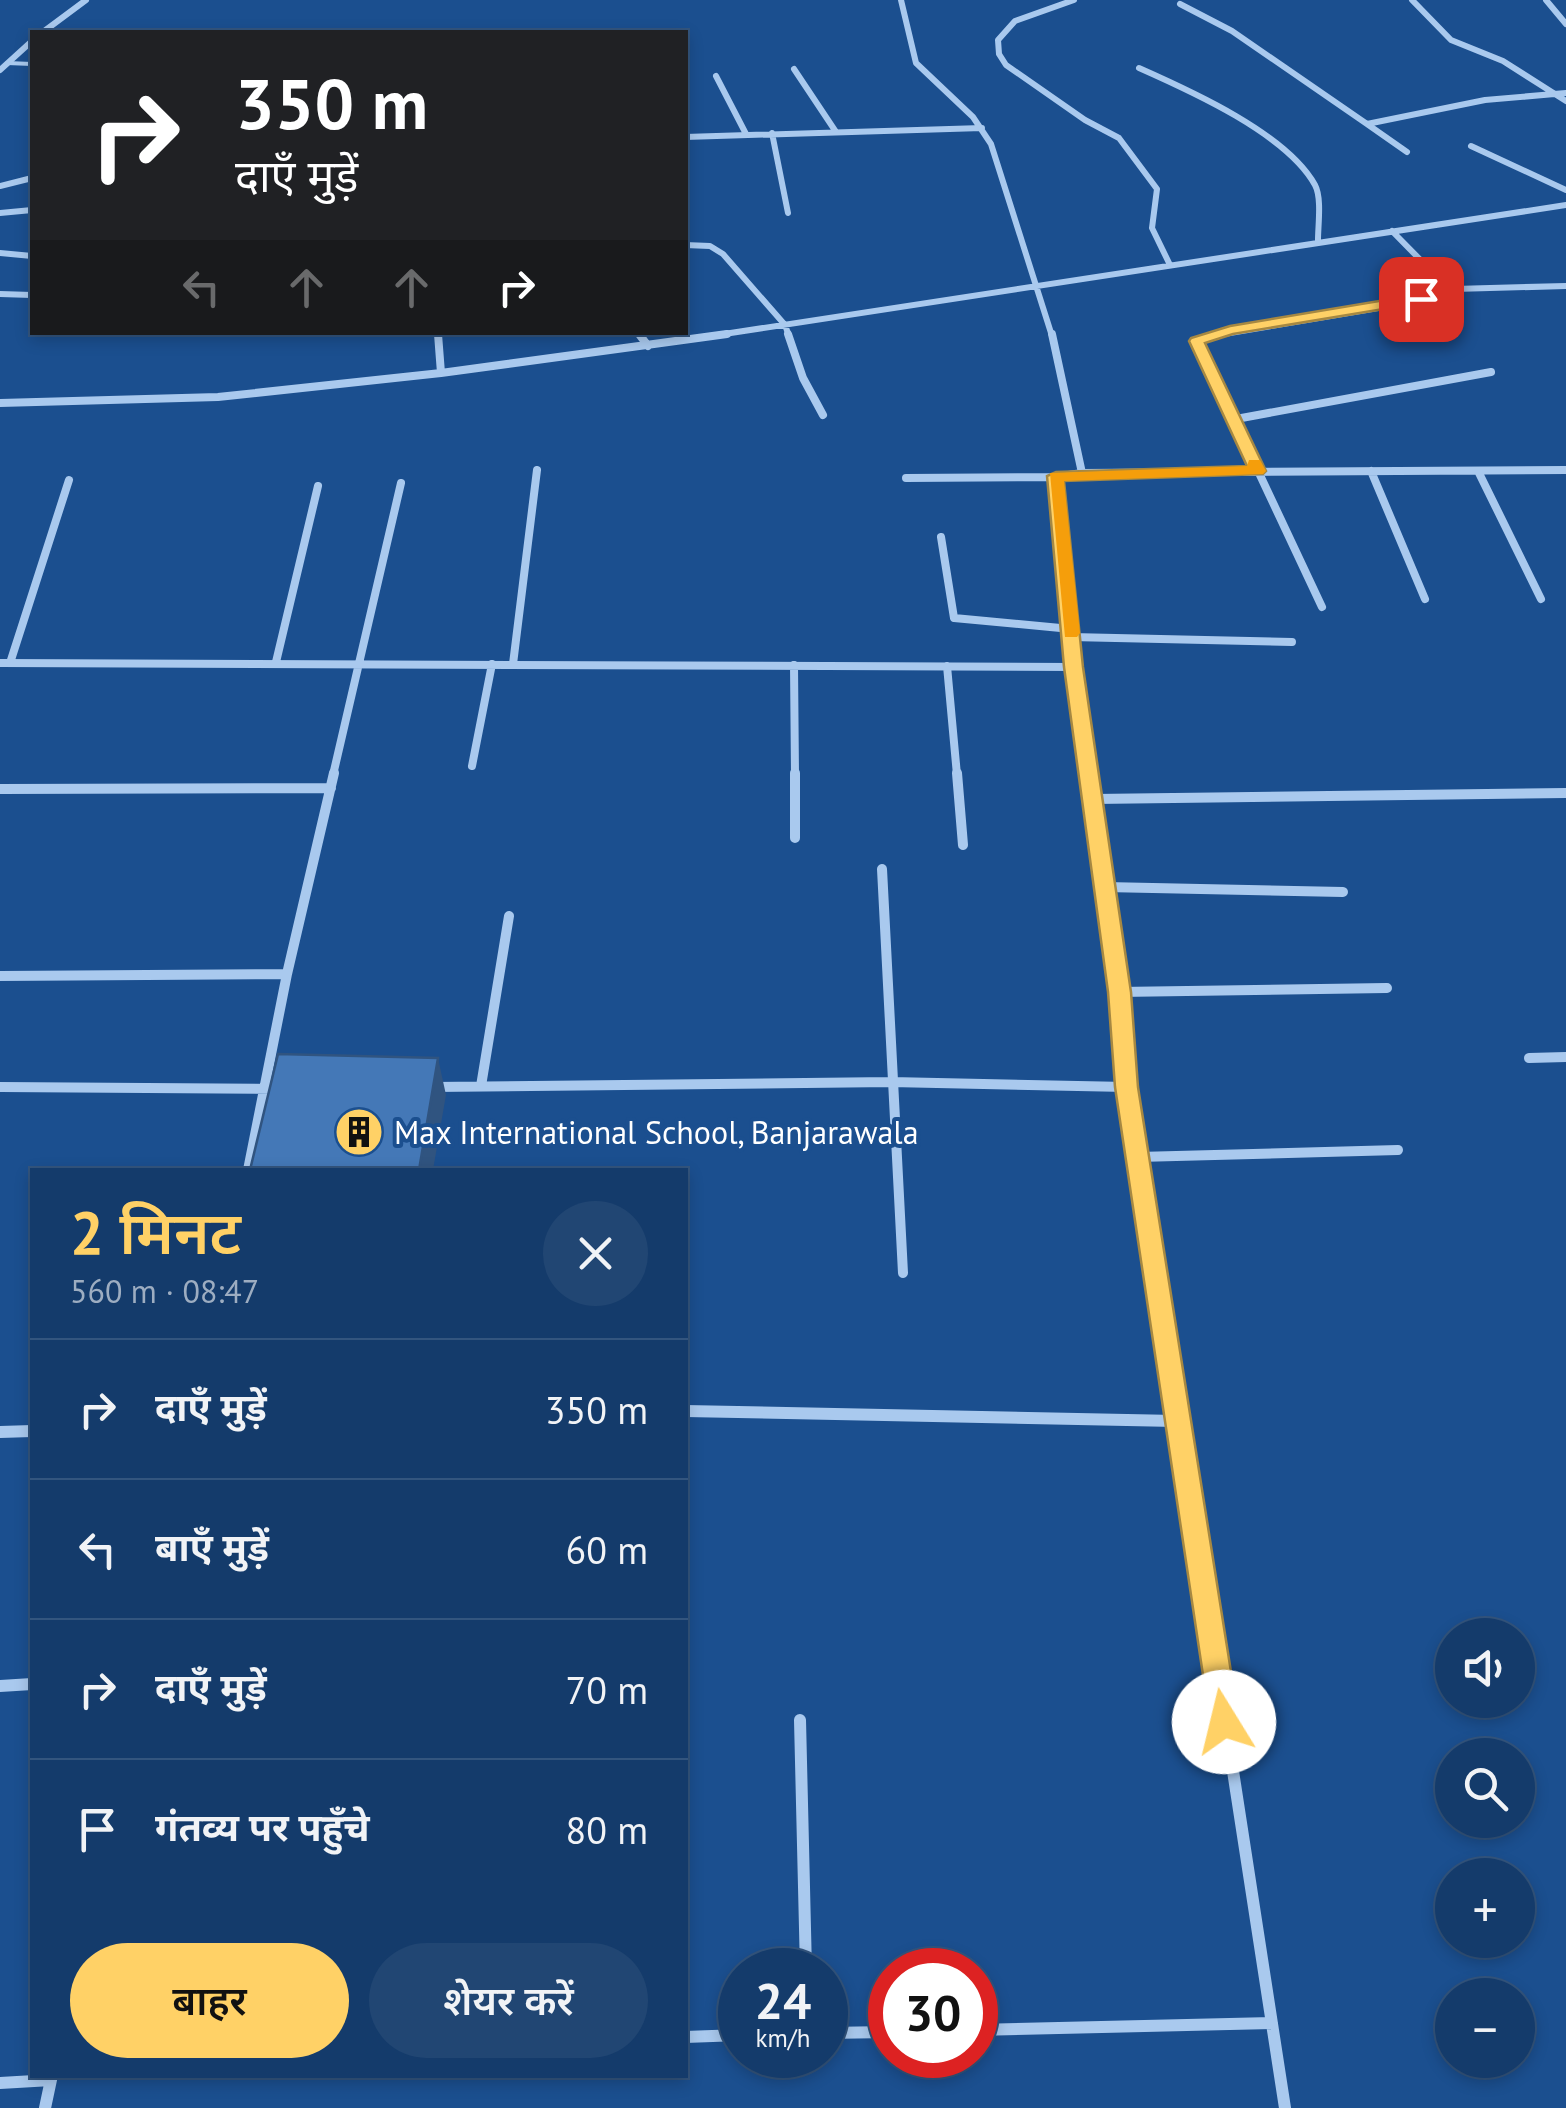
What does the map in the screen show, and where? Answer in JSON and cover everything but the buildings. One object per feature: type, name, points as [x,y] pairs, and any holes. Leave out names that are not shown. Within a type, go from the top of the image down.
[{"type":"street","points":[[46,30],[86,0]]},
{"type":"street","points":[[902,0],[916,63],[982,128],[991,144],[1033,284],[1048,317],[1082,473]]},
{"type":"street","points":[[1074,0],[1015,21],[998,40],[999,54],[1006,65],[1124,142],[1157,190],[1152,230],[1170,264]]},
{"type":"street","points":[[1412,0],[1451,40],[1503,60],[1566,101]]},
{"type":"street","points":[[1546,0],[1566,24]]},
{"type":"street","points":[[1180,4],[1246,40],[1407,152]]},
{"type":"street","points":[[0,70],[30,44]]},
{"type":"street","points":[[1139,68],[1227,108],[1297,163],[1317,188],[1318,240]]},
{"type":"street","points":[[794,69],[836,132]]},
{"type":"street","points":[[716,76],[746,134]]},
{"type":"street","points":[[1366,124],[1485,100],[1566,92]]},
{"type":"street","points":[[688,137],[982,128]]},
{"type":"street","points":[[772,133],[788,213]]},
{"type":"street","points":[[1471,146],[1566,190]]},
{"type":"street","points":[[0,186],[30,178]]},
{"type":"street","points":[[0,403],[218,397],[648,346],[1318,240],[1566,205]]},
{"type":"street","points":[[0,213],[30,210]]},
{"type":"street","points":[[1392,231],[1449,290]]},
{"type":"street","points":[[688,245],[716,249],[785,325],[798,367],[824,415]]},
{"type":"street","points":[[0,253],[30,256]]},
{"type":"street","points":[[1322,607],[1236,419],[1196,346],[1201,337],[1402,304],[1449,290],[1566,286]]},
{"type":"street","points":[[0,294],[30,295]]},
{"type":"street","points":[[438,335],[440,372]]},
{"type":"street","points":[[640,335],[648,346]]},
{"type":"street","points":[[1236,419],[1491,372]]},
{"type":"street","points":[[513,664],[537,470]]},
{"type":"street","points":[[906,478],[1566,470]]},
{"type":"street","points":[[1370,471],[1424,599]]},
{"type":"street","points":[[1478,471],[1541,600]]},
{"type":"street","points":[[1056,476],[1074,667],[1120,992],[1127,1087],[1285,2108]]},
{"type":"street","points":[[69,480],[5,663],[1074,667]]},
{"type":"street","points":[[248,1168],[287,974],[401,483]]},
{"type":"street","points":[[276,662],[318,486]]},
{"type":"street","points":[[942,537],[954,618],[1071,633],[1292,642]]},
{"type":"street","points":[[472,766],[492,664]]},
{"type":"street","points":[[794,665],[795,838]]},
{"type":"street","points":[[947,666],[963,845]]},
{"type":"street","points":[[0,789],[331,788]]},
{"type":"street","points":[[1094,799],[1566,793]]},
{"type":"street","points":[[882,869],[902,1273]]},
{"type":"street","points":[[1106,887],[1342,892]]},
{"type":"street","points":[[481,1086],[509,916]]},
{"type":"street","points":[[0,976],[287,974]]},
{"type":"street","points":[[1120,992],[1387,988]]},
{"type":"street","points":[[1528,1058],[1566,1057]]},
{"type":"street","points":[[422,1087],[891,1082],[1127,1087]]},
{"type":"street","points":[[0,1087],[304,1088]]},
{"type":"street","points":[[1138,1157],[1398,1150]]},
{"type":"street","points":[[688,1410],[1176,1420]]},
{"type":"street","points":[[0,1432],[30,1431]]},
{"type":"street","points":[[0,1686],[30,1684]]},
{"type":"street","points":[[800,1720],[805,1948]]},
{"type":"street","points":[[998,2029],[1272,2023]]},
{"type":"street","points":[[688,2037],[718,2036]]},
{"type":"street","points":[[0,2083],[52,2078],[46,2108]]},
{"type":"lane","points":[[7,64],[30,64]]},
{"type":"slow traffic","points":[[1071,633],[1056,476],[1257,471],[1254,464]]},
{"type":"place","name":"Max International School, Banjarawala","points":[[359,1132]]},
{"type":"route","points":[[1224,1722],[1127,1087],[1120,992],[1074,667],[1056,476],[1257,471],[1236,419],[1196,346],[1197,341],[1208,334],[1421,299]]}]
